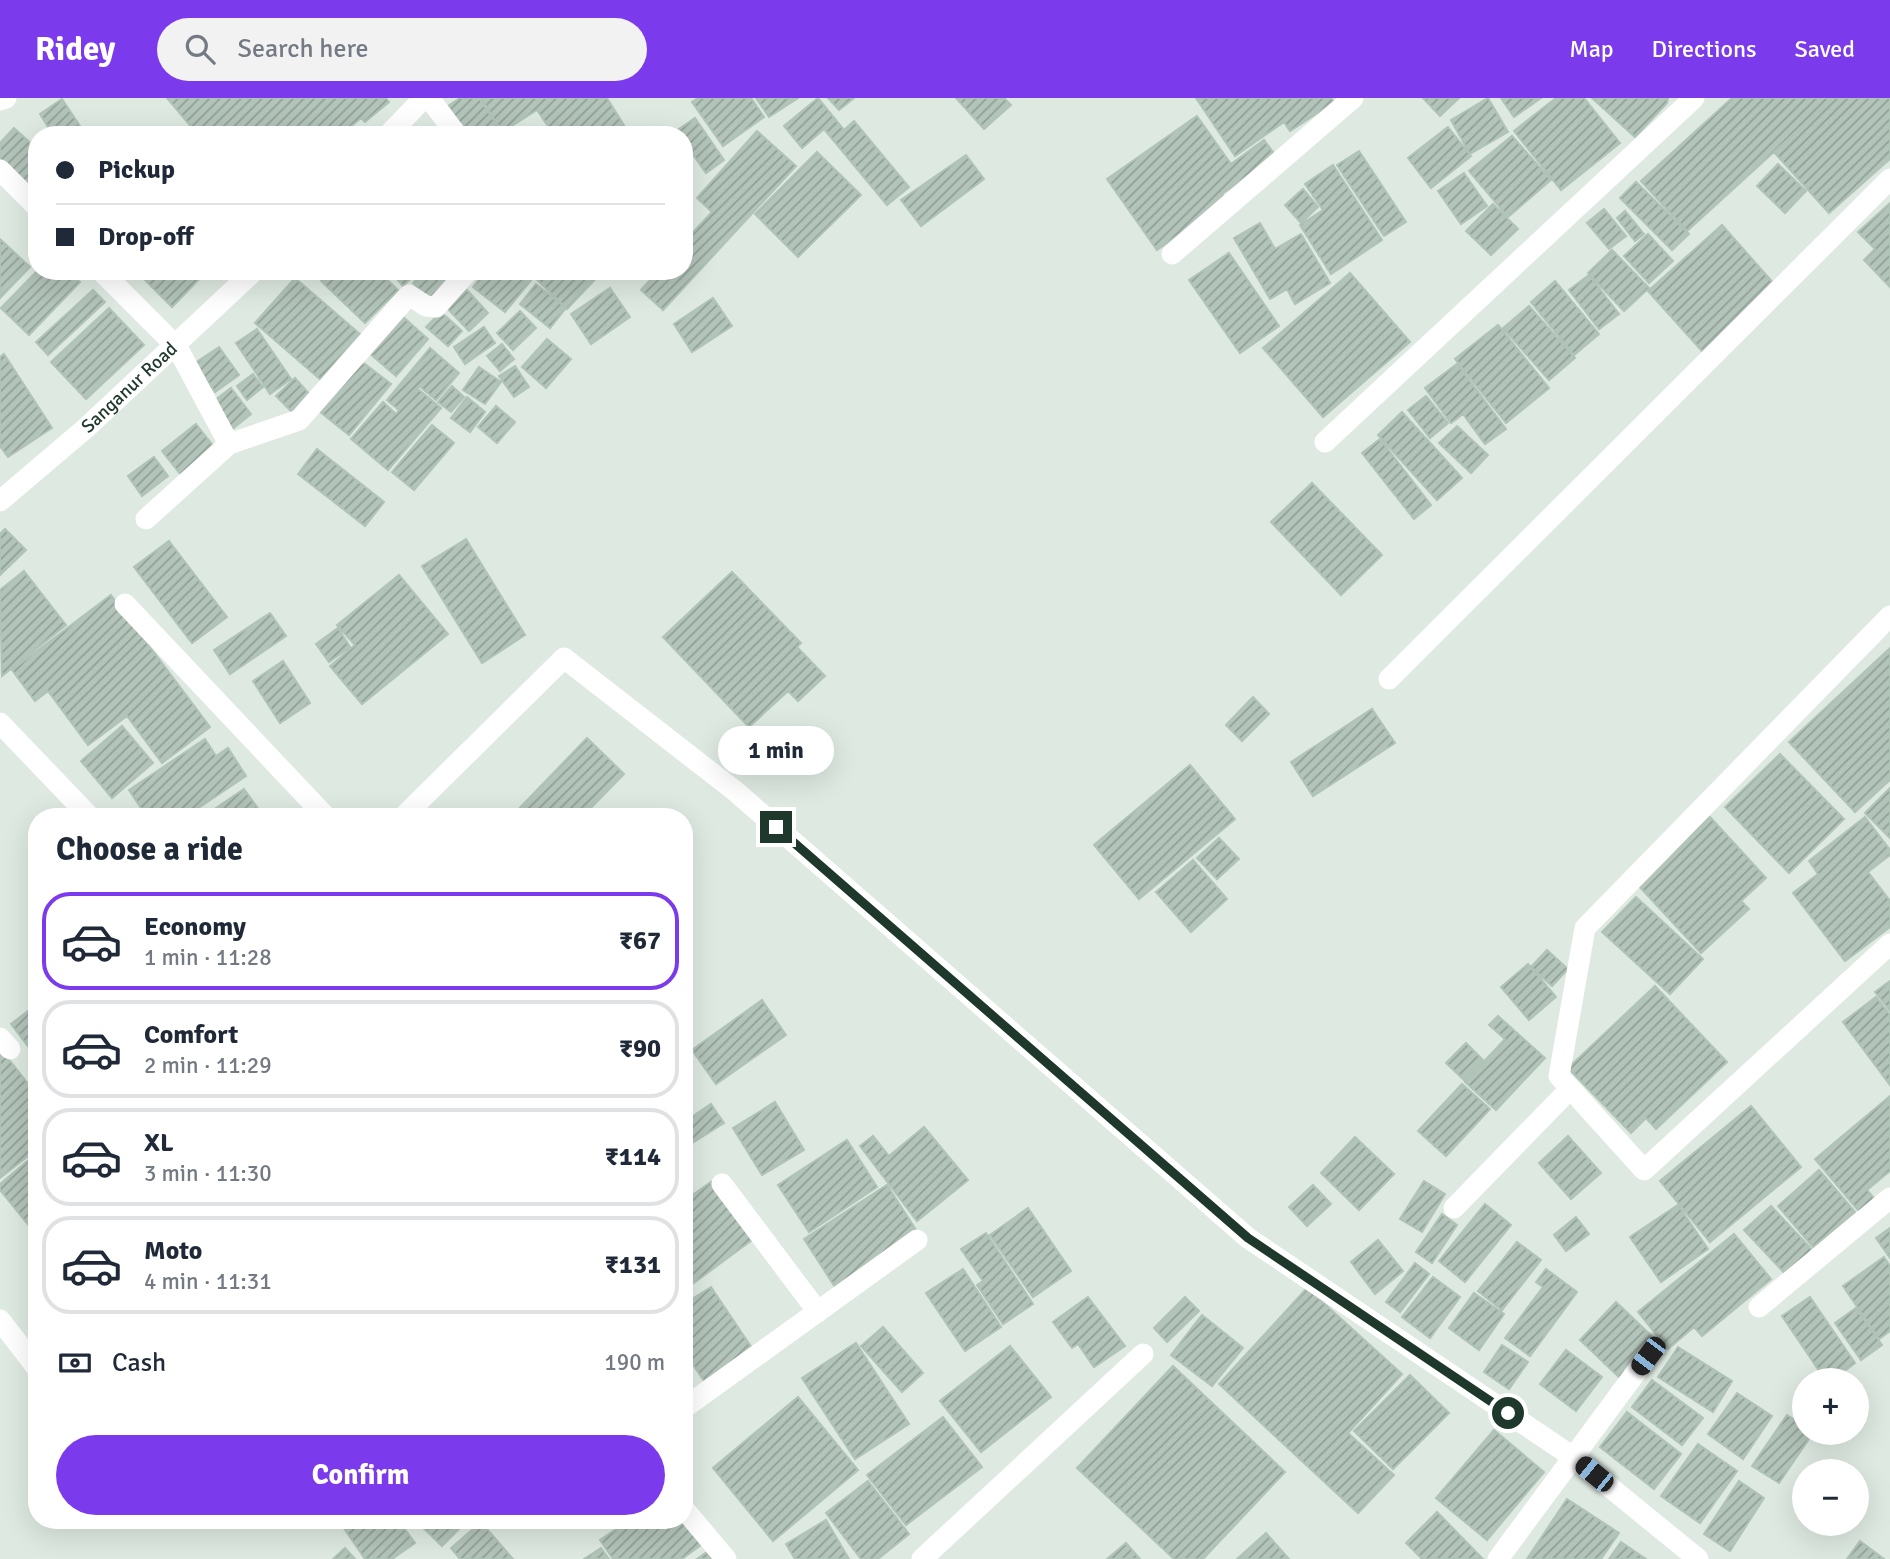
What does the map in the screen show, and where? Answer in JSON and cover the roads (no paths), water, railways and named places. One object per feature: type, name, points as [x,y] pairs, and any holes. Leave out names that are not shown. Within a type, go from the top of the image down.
[{"type":"street","points":[[0,100],[6,98]]},
{"type":"street","points":[[397,126],[424,98]]},
{"type":"street","points":[[429,98],[450,126]]},
{"type":"street","points":[[1172,254],[1353,98]]},
{"type":"street","points":[[1325,442],[1694,98]]},
{"type":"street","points":[[0,170],[28,198]]},
{"type":"street","points":[[1389,680],[1890,179]]},
{"type":"street","points":[[110,280],[177,346],[229,444]]},
{"type":"street","name":"Sanganur Road","points":[[0,501],[177,346],[245,280]]},
{"type":"street","points":[[146,519],[229,444],[299,420],[409,295],[426,306],[436,307],[460,280]]},
{"type":"street","points":[[125,604],[318,808]]},
{"type":"street","points":[[1890,616],[1585,928],[1559,1076],[1644,1170],[1890,944]]},
{"type":"street","points":[[412,808],[564,658],[735,791],[1248,1238],[1573,1457],[1698,1559]]},
{"type":"street","points":[[0,723],[81,808]]},
{"type":"street","points":[[1454,1208],[1570,1089]]},
{"type":"street","points":[[722,1184],[818,1312]]},
{"type":"street","points":[[1759,1307],[1890,1198]]},
{"type":"street","points":[[693,1402],[917,1240]]},
{"type":"street","points":[[0,1320],[28,1356]]},
{"type":"street","points":[[922,1559],[1143,1354]]},
{"type":"street","points":[[1498,1559],[1648,1356]]},
{"type":"street","points":[[693,1520],[726,1559]]}]
